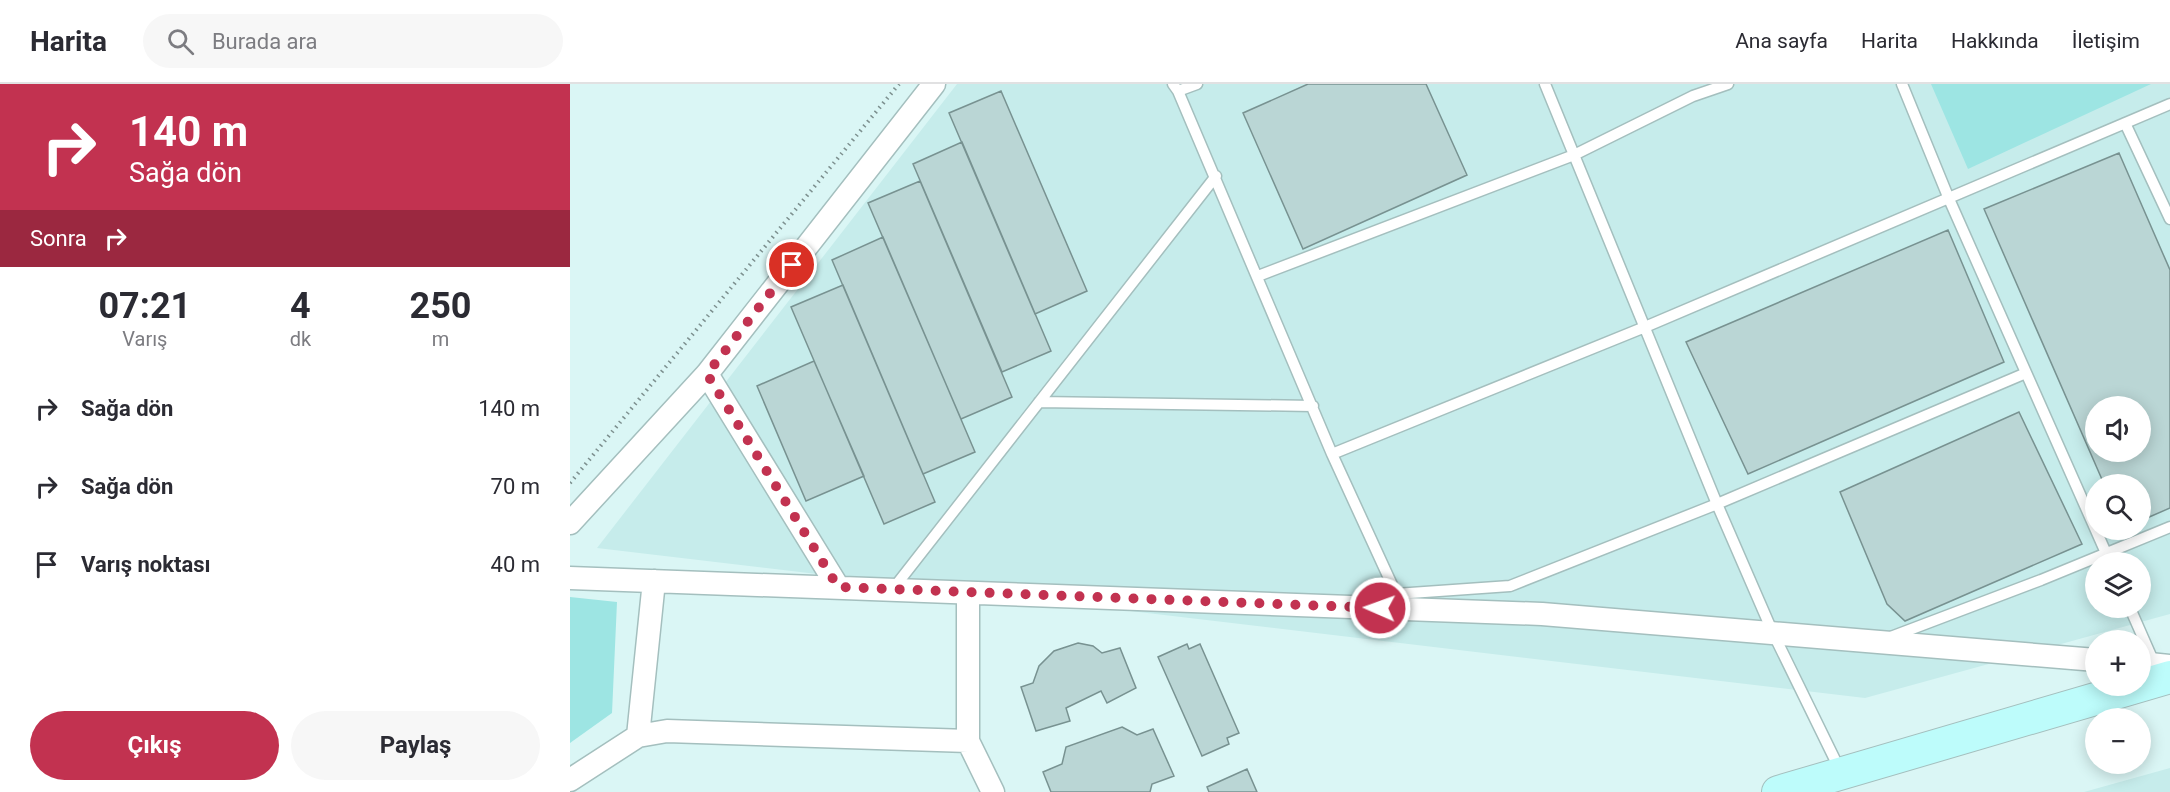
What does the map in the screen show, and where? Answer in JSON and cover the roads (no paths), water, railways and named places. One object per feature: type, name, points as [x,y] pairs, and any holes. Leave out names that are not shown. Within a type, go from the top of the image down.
[{"type":"street","points":[[570,523],[707,374],[934,84]]},
{"type":"street","points":[[707,374],[838,587]]},
{"type":"street","points":[[570,578],[968,593],[1399,601],[2085,659]]},
{"type":"street","points":[[638,736],[654,581]]},
{"type":"street","points":[[968,593],[968,741],[993,792]]},
{"type":"street","points":[[1778,792],[2159,668]]},
{"type":"street","points":[[570,780],[638,736],[667,731],[968,741]]},
{"type":"lane","points":[[1197,84],[1176,88],[1216,176],[1332,454],[1399,601],[1510,586],[1717,504],[2026,373]]},
{"type":"lane","points":[[1545,84],[1717,504],[1773,633],[1841,773]]},
{"type":"lane","points":[[1258,276],[1574,155],[1693,96],[1728,84]]},
{"type":"lane","points":[[1902,84],[1949,199],[2105,552]]},
{"type":"lane","points":[[1332,454],[1645,327],[2170,104]]},
{"type":"lane","points":[[2125,123],[2170,219]]},
{"type":"lane","points":[[893,590],[1216,176]]},
{"type":"lane","points":[[1039,402],[1313,406]]},
{"type":"lane","points":[[2120,552],[2170,527]]},
{"type":"lane","points":[[1878,642],[2085,566]]},
{"type":"lane","points":[[2135,618],[2159,668]]}]
